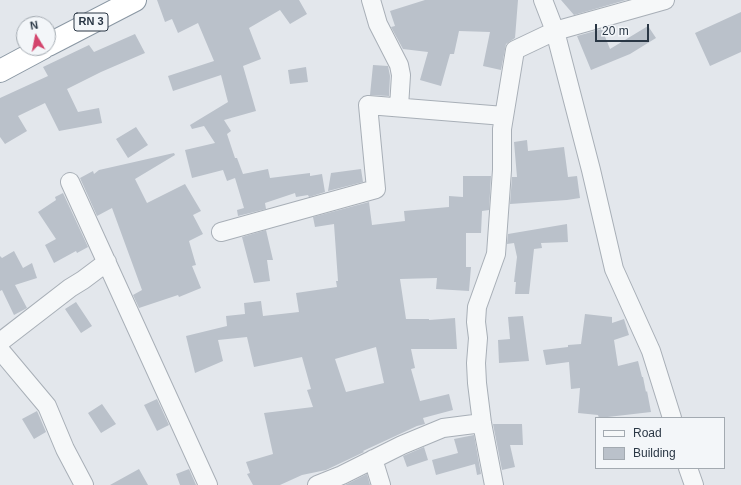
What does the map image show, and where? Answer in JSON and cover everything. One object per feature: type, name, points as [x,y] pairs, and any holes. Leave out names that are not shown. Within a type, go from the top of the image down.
[{"type":"highway","name":"RN 3","points":[[56,41],[135,0]]},
{"type":"highway","points":[[0,71],[28,56]]},
{"type":"street","points":[[371,0],[378,24],[399,65],[401,74],[399,107]]},
{"type":"street","points":[[543,0],[555,31],[591,170],[614,269],[651,351],[672,417]]},
{"type":"street","points":[[494,485],[482,423],[476,363],[478,338],[476,308],[496,254],[502,170],[502,129],[516,50],[555,31],[665,0]]},
{"type":"street","points":[[221,232],[376,189],[368,105],[504,116]]},
{"type":"street","points":[[70,182],[208,485]]},
{"type":"street","points":[[0,342],[70,288],[107,262]]},
{"type":"street","points":[[0,350],[47,406],[64,449],[84,485]]},
{"type":"street","points":[[317,485],[342,475],[402,445],[443,428],[482,423]]},
{"type":"street","points":[[374,459],[381,485]]},
{"type":"street","points":[[688,469],[694,485]]},
{"type":"building","points":[[157,0],[299,0],[307,14],[290,24],[280,10],[249,28],[261,59],[243,66],[256,111],[224,120],[231,131],[227,134],[235,158],[237,158],[243,174],[268,169],[270,178],[310,173],[310,176],[322,174],[325,192],[309,197],[308,195],[296,197],[295,193],[265,203],[266,209],[238,216],[237,210],[244,208],[235,178],[227,181],[223,170],[192,178],[185,150],[215,143],[204,126],[192,129],[190,125],[228,102],[221,75],[173,91],[168,76],[214,61],[198,23],[178,33],[172,19],[165,22]]},
{"type":"building","points":[[425,0],[518,0],[515,38],[506,44],[501,70],[483,66],[490,32],[459,31],[454,54],[450,54],[441,86],[420,80],[428,52],[403,49],[391,27],[395,26],[390,11]]},
{"type":"building","points":[[561,0],[626,0],[574,15]]},
{"type":"building","points":[[741,12],[741,52],[710,66],[695,33]]},
{"type":"building","points":[[648,26],[656,38],[630,54],[591,70],[577,36],[602,29],[610,49]]},
{"type":"building","points":[[135,34],[145,53],[67,89],[78,112],[99,108],[102,123],[59,131],[45,103],[18,116],[27,131],[5,144],[0,137],[0,98],[48,76],[43,67],[89,45],[94,52]]},
{"type":"building","points":[[373,65],[388,66],[390,76],[389,96],[370,95]]},
{"type":"building","points":[[306,67],[308,82],[290,84],[288,70]]},
{"type":"building","points":[[136,127],[148,145],[128,158],[116,139]]},
{"type":"building","points":[[527,140],[528,151],[564,147],[568,177],[577,176],[580,198],[510,204],[512,177],[517,177],[514,142]]},
{"type":"building","points":[[174,153],[175,155],[135,179],[147,203],[185,184],[201,211],[193,215],[203,234],[189,241],[196,265],[192,266],[201,288],[179,297],[178,295],[139,308],[133,295],[142,290],[112,208],[97,216],[80,178],[93,171],[94,174],[99,170]]},
{"type":"building","points":[[361,169],[363,182],[328,191],[331,173]]},
{"type":"building","points":[[463,176],[491,176],[489,210],[482,211],[481,233],[466,233],[466,267],[471,267],[469,291],[436,289],[437,278],[400,279],[406,319],[429,320],[455,318],[457,349],[411,349],[415,368],[411,369],[420,401],[449,394],[453,410],[423,418],[425,424],[417,426],[363,451],[364,452],[326,470],[302,475],[280,485],[253,485],[247,474],[250,473],[246,462],[273,454],[264,413],[313,407],[307,390],[311,389],[302,357],[254,367],[247,337],[218,340],[223,361],[195,373],[186,336],[227,326],[226,316],[245,314],[244,303],[261,301],[263,316],[299,312],[296,293],[337,287],[336,281],[338,281],[334,224],[315,227],[313,217],[369,202],[372,225],[405,221],[404,211],[449,207],[449,196],[463,197]],"holes":[[[376,347],[384,383],[346,392],[335,359]]]},
{"type":"building","points":[[63,193],[88,247],[77,253],[76,251],[54,263],[45,245],[56,239],[38,212],[56,200],[55,197]]},
{"type":"building","points":[[567,224],[568,242],[541,243],[542,248],[534,249],[529,294],[515,294],[516,282],[514,282],[517,257],[514,243],[507,244],[508,234]]},
{"type":"building","points":[[266,230],[273,260],[267,260],[270,281],[254,283],[242,237]]},
{"type":"building","points":[[14,251],[23,268],[32,263],[37,278],[15,285],[27,308],[14,315],[2,290],[0,291],[0,256],[2,258]]},
{"type":"building","points":[[76,302],[92,326],[81,333],[65,309]]},
{"type":"building","points":[[585,314],[612,317],[612,323],[624,319],[629,335],[614,340],[618,366],[638,361],[646,392],[647,391],[651,412],[608,417],[599,417],[598,415],[578,413],[580,388],[571,389],[569,362],[546,365],[543,350],[581,344]]},
{"type":"building","points":[[523,316],[529,361],[499,363],[498,340],[510,339],[508,317]]},
{"type":"building","points":[[157,399],[169,425],[157,431],[144,405]]},
{"type":"building","points":[[102,404],[116,424],[101,433],[88,413]]},
{"type":"building","points":[[37,411],[46,432],[34,439],[22,419]]},
{"type":"building","points":[[493,424],[522,424],[523,445],[510,445],[515,467],[502,470]]},
{"type":"building","points":[[474,435],[481,474],[477,475],[475,464],[436,475],[432,460],[458,453],[454,439]]},
{"type":"building","points":[[424,447],[428,460],[407,467],[403,456]]},
{"type":"building","points":[[139,469],[148,485],[110,485]]},
{"type":"building","points":[[189,469],[196,485],[180,485],[176,474]]},
{"type":"building","points":[[367,474],[370,485],[345,485]]}]
